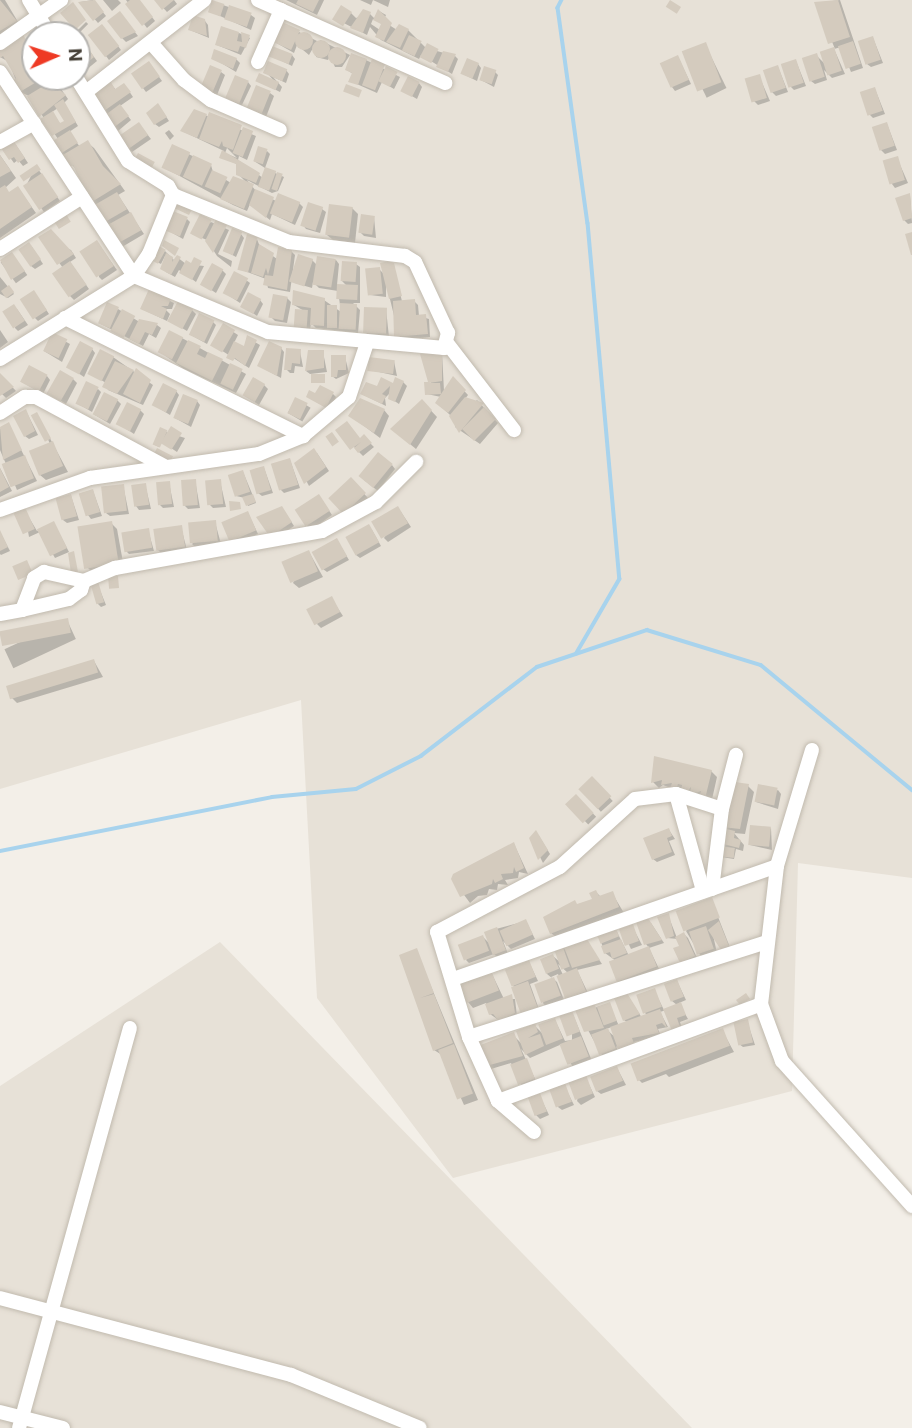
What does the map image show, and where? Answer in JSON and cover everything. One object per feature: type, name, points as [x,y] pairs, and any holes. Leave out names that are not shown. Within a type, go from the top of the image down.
[{"type":"street","points":[[29,0],[41,21]]},
{"type":"street","points":[[0,43],[61,0]]},
{"type":"street","points":[[0,72],[134,276],[268,332],[444,348],[448,333],[415,262],[405,256],[289,242],[173,195],[168,186],[128,161],[86,92],[152,44],[204,0]]},
{"type":"street","points":[[258,0],[445,83]]},
{"type":"street","points":[[258,62],[281,10]]},
{"type":"street","points":[[152,44],[184,80],[211,100],[280,130]]},
{"type":"street","points":[[0,142],[34,123]]},
{"type":"street","points":[[0,359],[134,276],[173,195]]},
{"type":"street","points":[[0,249],[82,197]]},
{"type":"street","points":[[65,318],[303,436]]},
{"type":"street","points":[[0,510],[90,478],[259,454],[303,436],[349,397],[367,343]]},
{"type":"street","points":[[447,343],[514,430]]},
{"type":"street","points":[[0,413],[25,397],[36,397],[164,466]]},
{"type":"street","points":[[22,610],[34,578],[44,572],[84,581],[115,568],[322,531],[376,502],[416,462]]},
{"type":"street","points":[[0,614],[69,599],[81,590],[84,581]]},
{"type":"street","points":[[812,750],[778,866],[761,1004],[782,1061],[907,1193],[912,1206]]},
{"type":"street","points":[[707,890],[722,809],[736,755]]},
{"type":"street","points":[[676,794],[707,890]]},
{"type":"street","points":[[534,1132],[498,1101],[470,1037],[453,979],[436,937],[442,926],[560,867],[635,799],[676,794],[722,809]]},
{"type":"street","points":[[453,979],[778,866]]},
{"type":"street","points":[[470,1037],[767,942]]},
{"type":"street","points":[[498,1101],[761,1004]]},
{"type":"street","points":[[21,1422],[130,1028]]},
{"type":"street","points":[[0,1298],[291,1375],[420,1428]]},
{"type":"street","points":[[0,1412],[21,1422],[62,1428]]},
{"type":"shaded area","points":[[0,0],[912,0],[912,878],[798,863],[792,1091],[453,1178],[317,998],[301,700],[0,789]]},
{"type":"shaded area","points":[[220,942],[692,1428],[0,1428],[0,1086]]},
{"type":"building","points":[[0,0],[17,21],[0,31]]},
{"type":"building","points":[[95,0],[104,12],[93,21],[78,2]]},
{"type":"building","points":[[130,0],[140,0],[153,17],[142,26],[125,4]]},
{"type":"building","points":[[154,0],[174,0],[162,10]]},
{"type":"building","points":[[212,0],[224,4],[220,16],[208,12]]},
{"type":"building","points":[[298,0],[319,0],[313,12],[296,4]]},
{"type":"building","points":[[670,0],[681,7],[677,14],[666,7]]},
{"type":"building","points":[[838,0],[850,37],[828,44],[814,2]]},
{"type":"building","points":[[73,2],[86,20],[67,21],[60,13]]},
{"type":"building","points":[[229,5],[252,13],[247,27],[224,19]]},
{"type":"building","points":[[341,5],[352,12],[343,26],[332,19]]},
{"type":"building","points":[[363,9],[371,12],[363,33],[350,28]]},
{"type":"building","points":[[378,9],[392,23],[384,41],[375,37],[381,24],[373,20]]},
{"type":"building","points":[[120,11],[136,32],[121,39],[107,21]]},
{"type":"building","points":[[193,15],[205,19],[207,36],[188,30]]},
{"type":"building","points":[[280,21],[300,30],[291,50],[271,41]]},
{"type":"building","points":[[102,24],[119,46],[105,57],[91,39],[91,33]]},
{"type":"building","points":[[399,24],[409,29],[400,48],[386,42]]},
{"type":"building","points":[[221,26],[239,32],[237,41],[242,42],[241,32],[250,35],[246,48],[240,46],[238,52],[215,45]]},
{"type":"building","points":[[304,32],[312,37],[313,41],[308,49],[304,50],[296,45],[295,41],[300,33]]},
{"type":"building","points":[[21,34],[21,91],[18,93],[12,81],[16,78],[3,56],[0,58],[0,48]]},
{"type":"building","points":[[409,35],[422,41],[415,56],[402,50]]},
{"type":"building","points":[[873,36],[881,60],[866,65],[858,41]]},
{"type":"building","points":[[321,40],[327,43],[330,49],[327,55],[321,58],[315,55],[312,49],[315,43]]},
{"type":"building","points":[[853,41],[861,64],[846,69],[838,46]]},
{"type":"building","points":[[706,42],[721,82],[697,91],[682,51]]},
{"type":"building","points":[[427,43],[439,49],[431,63],[420,57]]},
{"type":"building","points":[[272,46],[293,54],[289,64],[268,56]]},
{"type":"building","points":[[337,47],[343,50],[346,56],[343,62],[337,65],[331,62],[328,56],[331,50]]},
{"type":"building","points":[[834,47],[842,71],[827,75],[820,52]]},
{"type":"building","points":[[214,49],[237,58],[233,69],[211,59]]},
{"type":"building","points":[[443,51],[456,54],[448,72],[436,67]]},
{"type":"building","points":[[351,53],[367,59],[358,85],[348,82],[352,73],[345,70]]},
{"type":"building","points":[[817,53],[825,77],[810,82],[802,58]]},
{"type":"building","points":[[678,55],[689,80],[671,88],[660,63]]},
{"type":"building","points":[[467,58],[479,63],[472,79],[460,74]]},
{"type":"building","points":[[372,59],[385,64],[375,90],[362,85]]},
{"type":"building","points":[[796,59],[804,83],[789,88],[781,64]]},
{"type":"building","points":[[149,61],[160,77],[142,89],[131,74]]},
{"type":"building","points":[[268,61],[287,69],[282,81],[263,73]]},
{"type":"building","points":[[210,65],[222,70],[212,93],[200,88]]},
{"type":"building","points":[[778,65],[786,88],[771,93],[763,70]]},
{"type":"building","points":[[386,66],[398,72],[390,87],[378,81]]},
{"type":"building","points":[[484,66],[496,70],[492,84],[479,80]]},
{"type":"building","points":[[259,73],[279,82],[275,90],[255,81]]},
{"type":"building","points":[[760,74],[767,98],[752,102],[745,78]]},
{"type":"building","points":[[235,75],[249,81],[239,104],[225,98]]},
{"type":"building","points":[[408,76],[420,82],[412,97],[400,91]]},
{"type":"building","points":[[109,79],[115,89],[124,83],[131,92],[104,111],[90,92]]},
{"type":"building","points":[[346,84],[362,90],[359,98],[343,91]]},
{"type":"building","points":[[256,85],[271,91],[261,114],[247,108]]},
{"type":"building","points":[[875,87],[883,111],[868,116],[860,92]]},
{"type":"building","points":[[35,91],[61,91],[66,95],[39,117],[27,96]]},
{"type":"building","points":[[63,99],[76,122],[52,136],[40,119],[53,111],[60,123],[64,121],[54,105]]},
{"type":"building","points":[[158,103],[167,117],[154,125],[146,113]]},
{"type":"building","points":[[120,104],[129,116],[113,128],[104,116]]},
{"type":"building","points":[[194,109],[207,114],[197,138],[180,131]]},
{"type":"building","points":[[209,112],[242,125],[233,150],[223,146],[222,141],[219,147],[199,139]]},
{"type":"building","points":[[139,122],[148,135],[128,149],[119,136]]},
{"type":"building","points":[[887,122],[895,146],[880,151],[872,127]]},
{"type":"building","points":[[243,127],[253,131],[243,157],[233,153]]},
{"type":"building","points":[[70,130],[78,143],[59,154],[51,142]]},
{"type":"building","points":[[13,140],[25,158],[18,163],[14,157],[9,160],[1,148]]},
{"type":"building","points":[[88,140],[103,166],[121,184],[90,203],[73,165],[68,168],[61,156]]},
{"type":"building","points":[[172,144],[190,152],[180,176],[161,168]]},
{"type":"building","points":[[258,146],[268,149],[263,164],[253,161]]},
{"type":"building","points":[[222,150],[260,173],[256,183],[236,175],[236,164],[219,158]]},
{"type":"building","points":[[138,153],[155,162],[151,170],[134,161]]},
{"type":"building","points":[[0,155],[11,171],[0,177]]},
{"type":"building","points":[[193,155],[212,164],[202,186],[183,177]]},
{"type":"building","points":[[898,156],[905,180],[890,184],[883,160]]},
{"type":"building","points":[[37,164],[41,170],[24,182],[20,176]]},
{"type":"building","points":[[265,167],[276,171],[269,191],[258,187]]},
{"type":"building","points":[[212,170],[228,177],[220,193],[205,186]]},
{"type":"building","points":[[277,172],[283,174],[277,191],[271,189]]},
{"type":"building","points":[[42,173],[58,197],[39,210],[23,186]]},
{"type":"building","points":[[233,176],[254,184],[244,209],[220,199]]},
{"type":"building","points":[[5,185],[9,192],[18,186],[32,207],[0,229],[0,188]]},
{"type":"building","points":[[255,189],[274,197],[266,218],[249,205]]},
{"type":"building","points":[[117,192],[127,209],[104,222],[94,205]]},
{"type":"building","points":[[278,193],[300,202],[292,222],[270,213]]},
{"type":"building","points":[[910,193],[912,218],[903,221],[895,198]]},
{"type":"building","points":[[177,201],[192,209],[189,215],[174,208]]},
{"type":"building","points":[[308,202],[323,207],[315,231],[300,226]]},
{"type":"building","points":[[329,204],[353,207],[349,238],[325,235]]},
{"type":"building","points":[[173,211],[188,217],[180,236],[165,230]]},
{"type":"building","points":[[131,212],[141,230],[116,244],[106,226]]},
{"type":"building","points":[[66,214],[71,222],[59,229],[54,221]]},
{"type":"building","points":[[200,214],[212,220],[202,240],[190,234]]},
{"type":"building","points":[[361,214],[375,216],[372,235],[358,233]]},
{"type":"building","points":[[216,219],[227,225],[213,253],[205,241]]},
{"type":"building","points":[[232,228],[242,232],[233,255],[223,251]]},
{"type":"building","points":[[51,229],[74,254],[57,265],[38,237]]},
{"type":"building","points":[[912,232],[912,255],[911,255],[905,234]]},
{"type":"building","points":[[247,234],[258,237],[248,273],[237,270]]},
{"type":"building","points":[[97,240],[114,266],[96,277],[79,251]]},
{"type":"building","points":[[164,240],[179,248],[175,256],[162,246]]},
{"type":"building","points":[[29,242],[41,259],[30,267],[18,249]]},
{"type":"building","points":[[259,244],[274,253],[268,275],[266,268],[263,277],[251,273]]},
{"type":"building","points":[[157,245],[166,250],[158,264],[149,259]]},
{"type":"building","points":[[278,247],[292,250],[287,290],[263,285],[265,275],[273,276]]},
{"type":"building","points":[[12,252],[25,271],[11,280],[0,260]]},
{"type":"building","points":[[166,253],[173,257],[172,262],[177,255],[181,257],[171,275],[160,269]]},
{"type":"building","points":[[298,254],[313,259],[304,287],[289,282]]},
{"type":"building","points":[[317,256],[336,259],[331,288],[312,285]]},
{"type":"building","points":[[194,257],[202,261],[192,280],[179,273],[186,260],[191,263]]},
{"type":"building","points":[[70,261],[87,285],[69,297],[52,274]]},
{"type":"building","points":[[342,261],[357,262],[356,282],[341,281]]},
{"type":"building","points":[[212,263],[223,269],[211,291],[200,285]]},
{"type":"building","points":[[380,263],[394,263],[402,296],[389,299]]},
{"type":"building","points":[[380,267],[383,294],[368,295],[365,269]]},
{"type":"building","points":[[234,271],[248,278],[237,301],[223,293]]},
{"type":"building","points":[[337,284],[358,285],[357,300],[336,299]]},
{"type":"building","points":[[9,285],[14,292],[6,298],[1,291]]},
{"type":"building","points":[[149,289],[171,298],[168,306],[161,306],[167,309],[163,319],[140,309]]},
{"type":"building","points":[[34,290],[47,310],[33,319],[20,299]]},
{"type":"building","points":[[293,290],[325,298],[324,326],[310,325],[311,308],[292,305]]},
{"type":"building","points":[[248,292],[261,299],[253,314],[240,307]]},
{"type":"building","points":[[273,294],[288,297],[283,320],[268,318]]},
{"type":"building","points":[[415,299],[416,315],[426,314],[428,334],[394,337],[393,301]]},
{"type":"building","points":[[178,301],[193,309],[182,329],[167,321]]},
{"type":"building","points":[[107,302],[119,307],[110,328],[98,323]]},
{"type":"building","points":[[340,303],[357,304],[356,330],[339,329]]},
{"type":"building","points":[[14,304],[25,321],[13,328],[2,312]]},
{"type":"building","points":[[327,305],[337,305],[337,328],[327,328]]},
{"type":"building","points":[[364,307],[387,308],[386,334],[363,333]]},
{"type":"building","points":[[122,309],[135,316],[124,338],[110,331]]},
{"type":"building","points":[[295,309],[308,310],[307,328],[294,327]]},
{"type":"building","points":[[199,313],[214,320],[204,342],[189,335]]},
{"type":"building","points":[[139,319],[158,323],[152,335],[145,332],[139,344],[129,339]]},
{"type":"building","points":[[223,323],[235,330],[222,353],[210,346]]},
{"type":"building","points":[[169,330],[183,337],[172,360],[158,352]]},
{"type":"building","points":[[52,332],[67,339],[59,358],[43,351]]},
{"type":"building","points":[[247,335],[257,340],[245,366],[235,358],[233,361],[226,358],[234,341],[244,346]]},
{"type":"building","points":[[188,340],[201,346],[197,354],[205,358],[208,352],[223,359],[212,381],[176,363]]},
{"type":"building","points":[[80,341],[93,348],[79,375],[66,367]]},
{"type":"building","points":[[269,341],[282,347],[277,376],[257,366]]},
{"type":"building","points":[[286,348],[301,349],[300,364],[292,363],[291,370],[284,370]]},
{"type":"building","points":[[100,349],[114,356],[102,381],[87,374]]},
{"type":"building","points":[[308,350],[324,350],[324,368],[305,371]]},
{"type":"building","points":[[442,350],[442,381],[429,383],[440,383],[441,394],[425,395],[424,382],[428,382],[420,354]]},
{"type":"building","points":[[331,355],[346,355],[346,370],[338,370],[337,377],[331,377]]},
{"type":"building","points":[[369,357],[395,360],[393,374],[367,371]]},
{"type":"building","points":[[115,361],[134,370],[117,394],[102,387]]},
{"type":"building","points":[[230,363],[243,369],[233,390],[220,384]]},
{"type":"building","points":[[29,365],[48,375],[39,392],[20,382]]},
{"type":"building","points":[[136,368],[151,380],[140,403],[123,394]]},
{"type":"building","points":[[60,370],[74,378],[60,401],[46,393]]},
{"type":"building","points":[[0,373],[14,387],[0,396]]},
{"type":"building","points":[[311,374],[325,374],[325,383],[311,383]]},
{"type":"building","points":[[453,376],[466,390],[448,413],[435,403]]},
{"type":"building","points":[[253,377],[265,384],[255,402],[242,395]]},
{"type":"building","points":[[381,377],[393,383],[395,377],[404,381],[395,402],[388,399],[390,386],[382,394],[386,396],[382,404],[360,394],[366,382],[377,386]]},
{"type":"building","points":[[86,381],[99,387],[88,410],[75,404]]},
{"type":"building","points":[[163,383],[177,390],[166,413],[152,405]]},
{"type":"building","points":[[320,385],[334,392],[326,408],[306,397],[309,390],[315,393]]},
{"type":"building","points":[[104,392],[118,399],[107,422],[93,414]]},
{"type":"building","points":[[183,394],[198,400],[188,424],[173,418]]},
{"type":"building","points":[[295,397],[308,403],[300,419],[287,413]]},
{"type":"building","points":[[465,397],[484,403],[459,433],[449,416]]},
{"type":"building","points":[[360,398],[385,409],[374,433],[348,416]]},
{"type":"building","points":[[422,399],[432,410],[410,445],[390,429]]},
{"type":"building","points":[[127,402],[141,409],[130,432],[116,424]]},
{"type":"building","points":[[484,407],[496,419],[474,441],[462,429]]},
{"type":"building","points":[[26,409],[35,431],[24,437],[13,416]]},
{"type":"building","points":[[37,412],[51,438],[45,442],[31,415]]},
{"type":"building","points":[[347,421],[360,438],[364,434],[372,443],[358,453],[354,448],[361,442],[350,450],[335,430]]},
{"type":"building","points":[[9,422],[22,450],[3,460],[0,427]]},
{"type":"building","points":[[171,426],[182,433],[171,450],[160,443]]},
{"type":"building","points":[[160,427],[167,430],[160,448],[153,444]]},
{"type":"building","points":[[332,432],[339,442],[332,446],[325,437]]},
{"type":"building","points":[[53,441],[63,466],[39,476],[29,451]]},
{"type":"building","points":[[157,448],[173,456],[170,462],[154,453]]},
{"type":"building","points":[[314,448],[326,467],[304,484],[294,463]]},
{"type":"building","points":[[378,452],[393,464],[373,488],[358,476]]},
{"type":"building","points":[[25,455],[34,478],[11,487],[2,464]]},
{"type":"building","points":[[290,458],[298,485],[279,491],[271,464]]},
{"type":"building","points":[[264,466],[271,490],[256,494],[250,470]]},
{"type":"building","points":[[0,468],[9,487],[0,492]]},
{"type":"building","points":[[243,470],[250,492],[235,497],[228,475]]},
{"type":"building","points":[[351,477],[366,493],[343,514],[328,498]]},
{"type":"building","points":[[196,479],[198,505],[183,506],[181,480]]},
{"type":"building","points":[[221,479],[223,504],[207,505],[205,480]]},
{"type":"building","points":[[170,481],[172,504],[158,505],[156,482]]},
{"type":"building","points":[[146,483],[149,505],[134,507],[131,485]]},
{"type":"building","points":[[124,484],[127,511],[104,513],[101,486]]},
{"type":"building","points":[[93,489],[100,512],[86,516],[79,493]]},
{"type":"building","points":[[71,494],[77,516],[61,520],[56,498]]},
{"type":"building","points":[[253,494],[256,502],[246,506],[242,497]]},
{"type":"building","points":[[319,494],[330,511],[306,527],[295,510]]},
{"type":"building","points":[[229,501],[240,502],[241,509],[230,511]]},
{"type":"building","points":[[282,506],[292,522],[270,537],[256,517]]},
{"type":"building","points":[[398,506],[408,523],[381,539],[371,522]]},
{"type":"building","points":[[25,507],[35,529],[23,534],[13,512]]},
{"type":"building","points":[[248,511],[256,530],[230,542],[221,522]]},
{"type":"building","points":[[216,520],[218,541],[190,543],[188,522]]},
{"type":"building","points":[[54,521],[67,548],[50,556],[37,529]]},
{"type":"building","points":[[112,521],[119,563],[84,569],[77,526]]},
{"type":"building","points":[[369,524],[379,542],[356,555],[345,537]]},
{"type":"building","points":[[182,525],[185,547],[156,551],[153,529]]},
{"type":"building","points":[[149,528],[152,548],[124,552],[121,532]]},
{"type":"building","points":[[0,530],[8,547],[0,551]]},
{"type":"building","points":[[337,538],[347,556],[322,570],[312,552]]},
{"type":"building","points":[[309,550],[318,571],[290,583],[281,562]]},
{"type":"building","points":[[74,551],[78,572],[71,573],[68,553]]},
{"type":"building","points":[[27,560],[33,574],[18,580],[12,566]]},
{"type":"building","points":[[118,576],[119,588],[109,589],[108,577]]},
{"type":"building","points":[[98,581],[104,602],[96,604],[90,583]]},
{"type":"building","points":[[332,596],[340,612],[314,625],[306,609]]},
{"type":"building","points":[[68,618],[71,633],[2,646],[0,631]]},
{"type":"building","points":[[94,659],[98,672],[10,699],[6,686]]},
{"type":"building","points":[[654,756],[712,770],[705,799],[699,798],[701,791],[690,795],[691,787],[687,792],[681,791],[682,785],[678,784],[676,790],[670,789],[672,783],[661,785],[662,780],[651,783]]},
{"type":"building","points":[[592,776],[611,796],[598,809],[578,789]]},
{"type":"building","points":[[735,782],[749,784],[740,829],[722,827]]},
{"type":"building","points":[[758,784],[778,788],[774,805],[755,802]]},
{"type":"building","points":[[576,794],[594,813],[583,823],[565,804]]},
{"type":"building","points":[[750,825],[771,827],[769,847],[748,845]]},
{"type":"building","points":[[669,828],[672,836],[667,838],[672,852],[652,860],[643,838]]},
{"type":"building","points":[[722,828],[735,831],[734,838],[741,840],[739,848],[719,843]]},
{"type":"building","points":[[536,830],[548,850],[538,860],[529,838]]},
{"type":"building","points":[[514,842],[524,868],[516,872],[514,867],[513,873],[501,874],[503,879],[495,883],[493,879],[492,884],[460,897],[451,879],[453,874]]},
{"type":"building","points":[[719,846],[735,848],[734,858],[718,856]]},
{"type":"building","points":[[596,890],[599,896],[613,891],[619,907],[550,934],[543,917],[575,900],[577,904],[592,899],[589,893]]},
{"type":"building","points":[[712,897],[720,918],[683,932],[676,911]]},
{"type":"building","points":[[669,913],[674,936],[666,939],[657,917]]},
{"type":"building","points":[[648,918],[662,940],[644,945],[636,922]]},
{"type":"building","points":[[526,919],[533,935],[506,946],[500,931]]},
{"type":"building","points":[[719,921],[729,946],[721,950],[708,930]]},
{"type":"building","points":[[633,924],[639,941],[625,946],[619,929]]},
{"type":"building","points":[[615,926],[619,936],[601,944],[596,933]]},
{"type":"building","points":[[706,926],[714,949],[697,955],[689,932]]},
{"type":"building","points":[[497,927],[506,950],[493,955],[484,932]]},
{"type":"building","points":[[684,932],[695,956],[680,963],[673,948],[679,946],[675,937]]},
{"type":"building","points":[[483,935],[489,951],[464,961],[458,945]]},
{"type":"building","points":[[587,939],[600,960],[572,968],[564,947]]},
{"type":"building","points":[[621,939],[627,953],[612,959],[610,952],[604,954],[601,946]]},
{"type":"building","points":[[562,945],[570,967],[561,970],[554,948]]},
{"type":"building","points":[[649,946],[657,967],[617,982],[609,961]]},
{"type":"building","points":[[417,948],[434,993],[420,998],[434,994],[453,1043],[433,1051],[399,955]]},
{"type":"building","points":[[553,954],[559,969],[546,974],[540,959]]},
{"type":"building","points":[[529,960],[536,977],[512,986],[505,970]]},
{"type":"building","points":[[577,968],[586,991],[565,999],[556,976]]},
{"type":"building","points":[[491,970],[499,991],[466,1003],[458,983]]},
{"type":"building","points":[[554,977],[561,996],[541,1003],[534,984]]},
{"type":"building","points":[[677,979],[684,997],[671,1002],[664,984]]},
{"type":"building","points":[[528,981],[538,1009],[521,1015],[511,987]]},
{"type":"building","points":[[655,988],[662,1007],[643,1014],[636,995]]},
{"type":"building","points":[[627,993],[640,1014],[623,1021],[614,998]]},
{"type":"building","points":[[746,993],[750,999],[740,1005],[736,1000]]},
{"type":"building","points":[[512,994],[515,1013],[499,1021],[493,1014],[489,1015],[485,1004]]},
{"type":"building","points":[[610,1002],[617,1021],[604,1026],[597,1007]]},
{"type":"building","points":[[681,1002],[686,1015],[677,1018],[680,1027],[672,1031],[663,1009]]},
{"type":"building","points":[[594,1003],[604,1028],[584,1032],[575,1010]]},
{"type":"building","points":[[660,1009],[667,1028],[662,1023],[656,1025],[659,1033],[632,1038],[635,1046],[619,1052],[610,1027]]},
{"type":"building","points":[[572,1010],[580,1032],[567,1036],[559,1015]]},
{"type":"building","points":[[555,1018],[563,1039],[546,1045],[538,1024]]},
{"type":"building","points":[[748,1019],[753,1042],[738,1046],[733,1022]]},
{"type":"building","points":[[535,1023],[538,1032],[528,1038],[540,1034],[544,1046],[525,1055],[516,1031]]},
{"type":"building","points":[[608,1028],[616,1049],[599,1055],[591,1034]]},
{"type":"building","points":[[723,1028],[730,1046],[637,1081],[631,1063]]},
{"type":"building","points":[[514,1032],[523,1056],[486,1066],[478,1046]]},
{"type":"building","points":[[581,1036],[589,1057],[567,1065],[560,1044]]},
{"type":"building","points":[[454,1044],[473,1093],[457,1100],[438,1050]]},
{"type":"building","points":[[527,1058],[535,1079],[518,1085],[510,1064]]},
{"type":"building","points":[[617,1066],[623,1081],[596,1092],[590,1077]]},
{"type":"building","points":[[585,1072],[593,1094],[575,1100],[567,1078]]},
{"type":"building","points":[[565,1083],[572,1102],[556,1108],[549,1089]]},
{"type":"building","points":[[539,1090],[547,1112],[535,1116],[527,1094]]},
{"type":"waterway","points":[[562,0],[558,8],[588,223],[620,579],[577,653]]},
{"type":"waterway","points":[[0,851],[272,797],[356,789],[421,756],[537,667],[647,630],[761,665],[912,790]]}]
